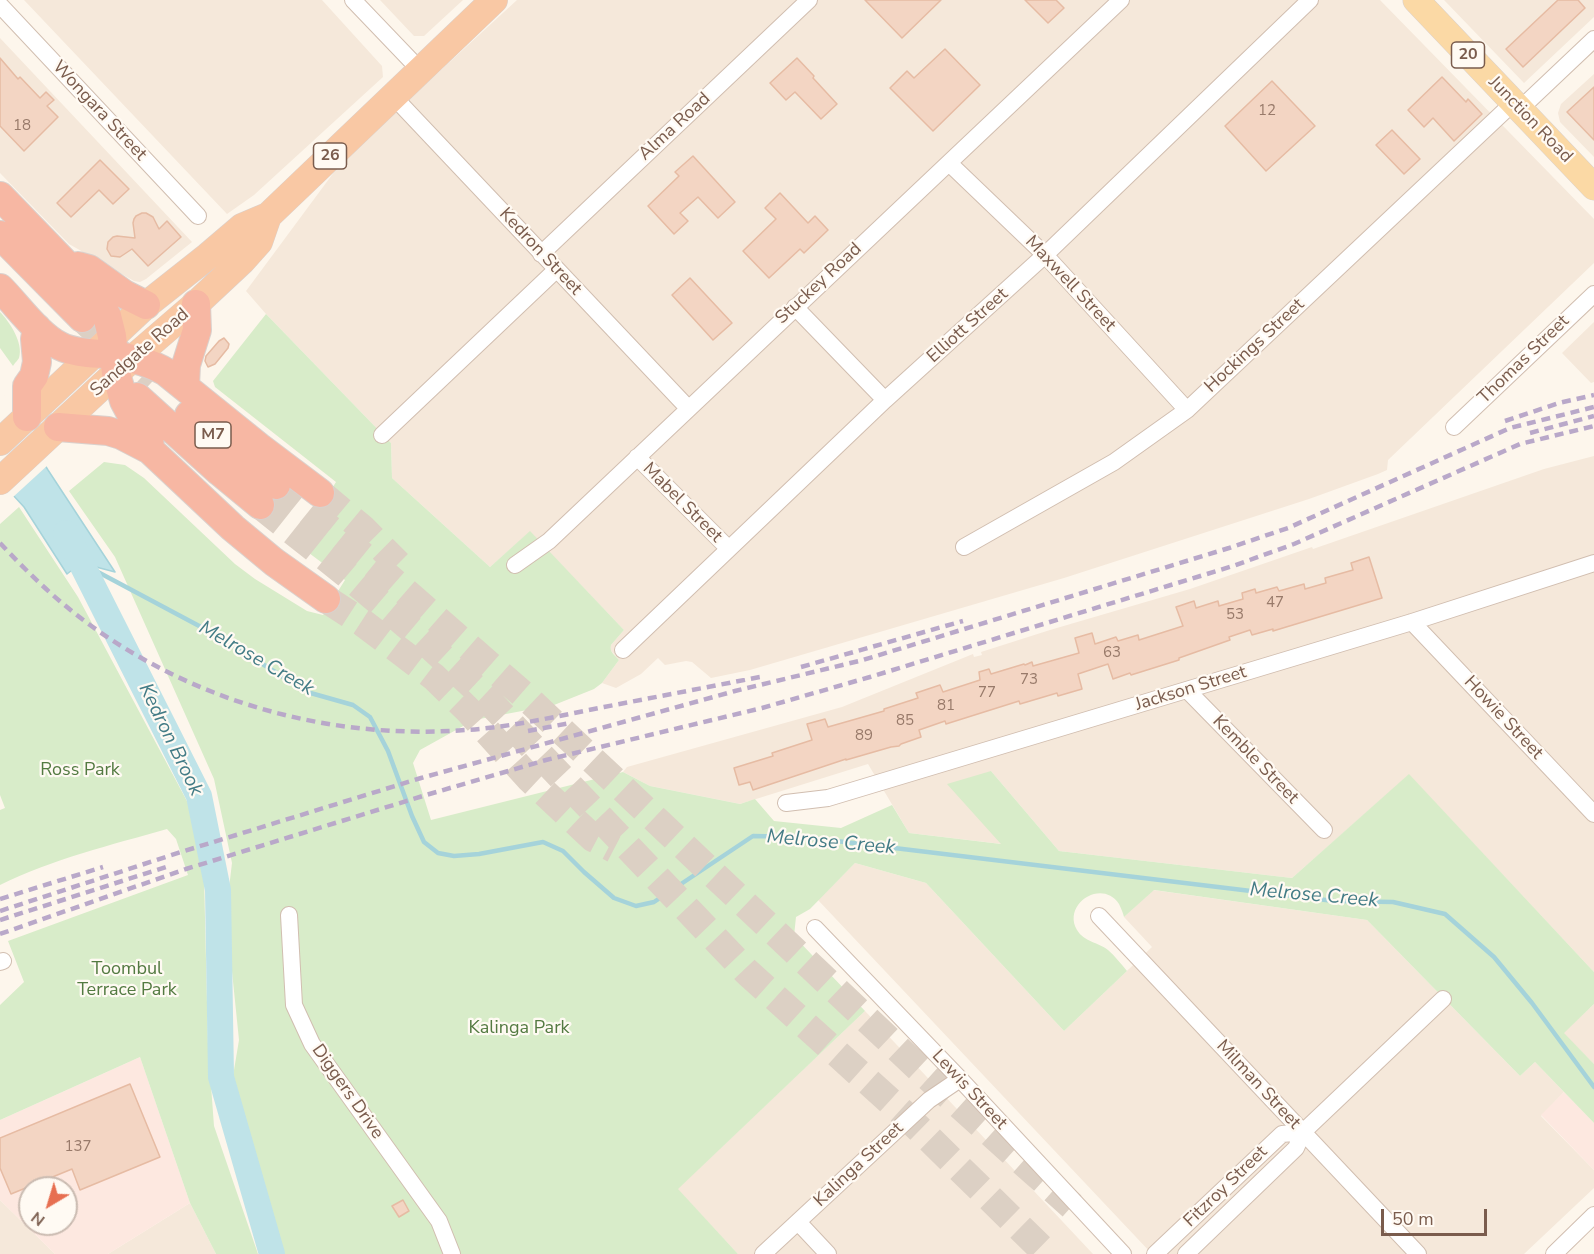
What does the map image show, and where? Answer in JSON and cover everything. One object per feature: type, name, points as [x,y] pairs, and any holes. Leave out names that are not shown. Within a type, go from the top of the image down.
[{"type":"highway","name":"Sandgate Road","points":[[0,481],[44,427],[114,356],[146,305],[243,227],[268,216],[494,0]]},
{"type":"highway","points":[[0,196],[87,286],[100,303],[107,316],[127,408],[148,435],[150,450]]},
{"type":"highway","name":"Sandgate Road","points":[[114,356],[196,304],[259,242],[268,216]]},
{"type":"highway","points":[[0,235],[75,324],[0,261]]},
{"type":"highway","points":[[62,261],[89,269],[124,294],[146,305]]},
{"type":"highway","points":[[0,288],[45,336],[61,347],[114,356],[158,368],[185,386],[259,447],[320,493]]},
{"type":"highway","points":[[185,386],[186,365],[197,330],[196,304]]},
{"type":"highway","points":[[37,328],[35,339],[37,362],[34,376],[27,386],[44,427],[108,431],[150,450],[246,539],[297,580],[326,599]]},
{"type":"highway","name":"M7","points":[[144,390],[237,455],[268,495]]},
{"type":"highway","name":"Sandgate Road","points":[[0,442],[44,427]]},
{"type":"main road","name":"Junction Road","points":[[1416,0],[1594,187]]},
{"type":"street","points":[[353,0],[420,70]]},
{"type":"street","name":"Alma Road","points":[[541,254],[809,0]]},
{"type":"street","name":"Stuckey Road","points":[[515,565],[549,541],[1121,0]]},
{"type":"street","name":"Elliott Street","points":[[623,650],[885,400],[1045,255],[1310,0]]},
{"type":"street","name":"Wongara Street","points":[[0,5],[198,216]]},
{"type":"street","name":"Hockings Street","points":[[964,547],[1114,462],[1187,410],[1516,106],[1594,39]]},
{"type":"street","name":"Kedron Street","points":[[393,96],[688,408]]},
{"type":"street","name":"Maxwell Street","points":[[948,163],[1045,255],[1187,410]]},
{"type":"street","points":[[382,435],[556,270]]},
{"type":"street","name":"Thomas Street","points":[[1454,427],[1594,294]]},
{"type":"street","points":[[795,307],[885,400]]},
{"type":"street","name":"Mabel Street","points":[[637,457],[728,549]]},
{"type":"street","name":"Jackson Street","points":[[786,803],[828,798],[1412,622],[1594,563]]},
{"type":"street","name":"Howie Street","points":[[1412,622],[1594,814]]},
{"type":"street","name":"Kemble Street","points":[[1187,690],[1324,830]]},
{"type":"street","name":"Diggers Drive","points":[[289,915],[294,1005],[312,1044],[439,1221],[452,1254]]},
{"type":"street","name":"Milman Street","points":[[1099,916],[1418,1254]]},
{"type":"street","name":"Lewis Street","points":[[815,928],[1123,1254]]},
{"type":"street","name":"Fitzroy Street","points":[[1186,1254],[1296,1148],[1303,1132],[1443,999]]},
{"type":"street","name":"Kalinga Street","points":[[762,1254],[929,1100],[960,1079]]},
{"type":"street","name":"Fitzroy Street","points":[[1155,1254],[1282,1134],[1303,1132]]},
{"type":"street","points":[[1554,1254],[1594,1215]]},
{"type":"street","points":[[798,1222],[828,1254]]},
{"type":"shaded area","points":[[24,0],[322,0],[382,66],[383,77],[254,195],[227,214]]},
{"type":"shaded area","points":[[380,0],[463,0],[424,36],[414,36]]},
{"type":"shaded area","points":[[517,0],[1380,0],[1594,219],[1594,263],[1388,460],[1387,470],[1378,474],[1309,499],[1064,578],[750,670],[711,678],[692,662],[665,665],[658,658],[641,674],[616,688],[602,683],[619,660],[610,648],[624,630],[530,532],[490,567],[392,478],[391,443],[246,291],[343,160]]},
{"type":"shaded area","points":[[1444,0],[1594,0],[1594,17],[1524,83]]},
{"type":"shaded area","points":[[0,38],[192,242],[146,279],[140,282],[134,281],[69,244],[0,173]]},
{"type":"shaded area","points":[[1594,74],[1594,157],[1560,122],[1558,113],[1561,104]]},
{"type":"shaded area","points":[[1594,322],[1594,382],[1591,383],[1562,353]]},
{"type":"shaded area","points":[[1594,456],[1594,972],[1409,775],[1292,878],[1059,851],[991,771],[1002,844],[909,833],[868,764],[740,804],[650,786],[623,772],[627,767],[842,707],[973,654],[974,657],[982,655],[981,652],[1050,630],[1190,589],[1544,469]]},
{"type":"shaded area","points":[[855,863],[926,883],[1064,1031],[1152,947],[1124,917],[1153,890],[1367,920],[1520,1076],[1535,1062],[1564,1092],[1541,1116],[1594,1170],[1594,1188],[1524,1254],[1152,1254],[818,900]]},
{"type":"shaded area","points":[[1594,1004],[1594,1064],[1563,1033]]},
{"type":"shaded area","points":[[865,1011],[1093,1254],[738,1254],[677,1189]]},
{"type":"shaded area","points":[[140,1057],[190,1203],[108,1254],[55,1254],[37,1236],[78,1236],[78,1176],[18,1176],[18,1218],[0,1200],[0,1120]]},
{"type":"shaded area","points":[[1564,1092],[1594,1123],[1594,1170],[1541,1115]]},
{"type":"shaded area","points":[[0,1200],[18,1218],[18,1236],[37,1236],[55,1254],[0,1254]]},
{"type":"shaded area","points":[[190,1203],[216,1254],[108,1254]]},
{"type":"green space","points":[[0,312],[18,339],[19,358],[13,366],[0,348]]},
{"type":"green space","name":"Kalinga Park","points":[[266,314],[391,443],[392,478],[490,567],[530,531],[624,630],[611,645],[612,652],[619,660],[602,683],[594,689],[554,705],[474,720],[420,750],[413,763],[431,820],[623,772],[650,786],[740,804],[755,799],[774,821],[841,828],[892,805],[909,833],[1001,844],[947,784],[991,771],[1059,851],[1292,878],[1409,774],[1594,972],[1594,1004],[1564,1033],[1594,1064],[1594,1123],[1535,1062],[1520,1076],[1367,920],[1154,890],[1124,917],[1119,904],[1112,897],[1103,893],[1094,894],[1079,903],[1075,911],[1074,920],[1077,930],[1083,937],[1108,950],[1127,971],[1064,1031],[926,883],[855,863],[810,909],[796,917],[794,936],[865,1011],[678,1189],[738,1254],[284,1254],[231,1088],[239,1040],[226,913],[232,863],[214,779],[115,557],[69,491],[104,462],[125,465],[144,478],[235,564],[307,611],[323,615],[345,580],[297,544],[336,482],[215,387],[213,381]]},
{"type":"green space","points":[[19,507],[78,597],[188,803],[204,876],[208,1045],[214,1126],[258,1254],[216,1254],[190,1203],[140,1057],[0,1120],[0,1005],[24,982],[8,941],[188,875],[176,839],[167,829],[61,860],[0,885],[0,810],[5,808],[0,795],[0,524]]},
{"type":"water","points":[[0,393],[115,572],[81,563],[67,574],[24,507],[0,481]]},
{"type":"pier","points":[[2,391],[48,465],[12,498],[0,485],[0,392]]},
{"type":"building","points":[[865,0],[941,0],[902,38]]},
{"type":"building","points":[[1025,0],[1056,0],[1064,8],[1048,23]]},
{"type":"building","points":[[1558,0],[1578,0],[1585,8],[1523,67],[1506,49]]},
{"type":"building","points":[[945,49],[980,85],[933,131],[890,88],[907,71],[914,78]]},
{"type":"building","points":[[0,58],[18,79],[20,77],[40,98],[46,92],[54,100],[47,106],[58,117],[24,151],[0,126]]},
{"type":"building","points":[[797,58],[837,104],[821,119],[795,92],[786,100],[770,83]]},
{"type":"building","points":[[1442,77],[1466,102],[1468,99],[1482,114],[1454,141],[1433,118],[1424,127],[1408,110]]},
{"type":"building","points":[[1272,81],[1315,126],[1266,171],[1225,126]]},
{"type":"building","points":[[1594,87],[1594,140],[1567,112]]},
{"type":"building","points":[[1392,130],[1420,159],[1404,174],[1376,145]]},
{"type":"building","points":[[693,156],[735,202],[718,218],[698,197],[680,213],[688,221],[674,234],[648,206],[679,176],[675,172]]},
{"type":"building","points":[[100,160],[129,189],[113,204],[99,190],[71,217],[57,203]]},
{"type":"building","points":[[780,193],[808,223],[815,216],[828,230],[804,253],[800,249],[769,278],[743,251],[776,219],[765,208]]},
{"type":"building","points":[[142,213],[153,217],[159,229],[167,221],[181,237],[148,266],[132,249],[120,257],[111,256],[107,249],[108,242],[113,237],[135,238],[134,219]]},
{"type":"building","points":[[690,278],[732,323],[713,340],[672,295]]},
{"type":"building","points":[[224,338],[229,344],[228,348],[215,364],[208,367],[205,361],[206,356]]},
{"type":"building","points":[[1369,557],[1382,598],[1273,631],[1273,629],[1252,635],[1250,630],[1229,637],[1230,640],[1179,658],[1179,660],[1131,675],[1130,673],[1113,679],[1108,664],[1078,674],[1082,689],[1058,696],[1057,693],[1020,704],[1019,701],[946,724],[945,721],[919,730],[921,737],[899,746],[846,759],[753,790],[750,782],[739,785],[734,768],[773,756],[772,753],[812,740],[807,724],[825,719],[828,727],[884,711],[884,709],[918,698],[916,693],[940,685],[943,692],[980,680],[979,672],[989,669],[991,674],[1032,662],[1033,666],[1079,653],[1075,638],[1092,633],[1095,644],[1116,637],[1118,641],[1138,635],[1139,640],[1183,626],[1176,607],[1194,601],[1196,608],[1218,601],[1219,606],[1243,599],[1242,593],[1255,589],[1256,593],[1277,587],[1279,591],[1304,584],[1305,589],[1326,583],[1325,578],[1353,570],[1351,563]]},
{"type":"building","points":[[130,1084],[160,1157],[80,1190],[78,1176],[75,1176],[72,1169],[55,1176],[18,1176],[18,1191],[11,1194],[0,1168],[0,1138]]},
{"type":"building","points":[[403,1200],[409,1211],[399,1217],[392,1206]]},
{"type":"waterway","name":"Kedron Brook","points":[[66,533],[199,796],[218,890],[221,1077],[272,1254]]},
{"type":"waterway","name":"Melrose Creek","points":[[81,563],[218,636],[307,692],[353,705],[370,717],[388,751],[424,842],[438,853],[454,856],[479,854],[543,842],[563,851],[614,898],[636,906],[654,902],[753,836],[803,837],[1334,901],[1393,902],[1445,914],[1494,957],[1532,1003],[1594,1087]]},
{"type":"tunnel","points":[[82,318],[151,383]]},
{"type":"tunnel","points":[[276,485],[377,567],[526,697],[927,1076],[1072,1206]]},
{"type":"tunnel","points":[[320,493],[362,528],[398,564]]},
{"type":"tunnel","points":[[260,505],[416,633],[485,697],[747,972],[903,1113],[1047,1254]]},
{"type":"tunnel","points":[[326,599],[363,623],[434,677],[468,710],[529,778],[593,838],[614,849]]},
{"type":"railway","points":[[1505,421],[1559,403],[1594,395]]},
{"type":"railway","points":[[0,911],[421,778],[735,691],[863,660],[1229,548],[1288,528],[1510,428],[1594,407]]},
{"type":"railway","points":[[1530,433],[1594,416]]},
{"type":"railway","points":[[0,934],[186,869],[426,795],[546,760],[762,708],[1233,566],[1294,544],[1520,444],[1594,426]]},
{"type":"railway","points":[[0,543],[66,606],[132,653],[222,696],[269,711],[317,722],[366,729],[416,732],[483,729],[760,677]]},
{"type":"railway","points":[[801,667],[963,621]]},
{"type":"railway","points":[[528,731],[570,723]]},
{"type":"railway","points":[[0,899],[103,867]]},
{"type":"railway","points":[[0,920],[166,867]]},
{"type":"park label","name":"Ross Park","points":[[80,771]]},
{"type":"park label","name":"Toombul Terrace Park","points":[[127,980]]}]
